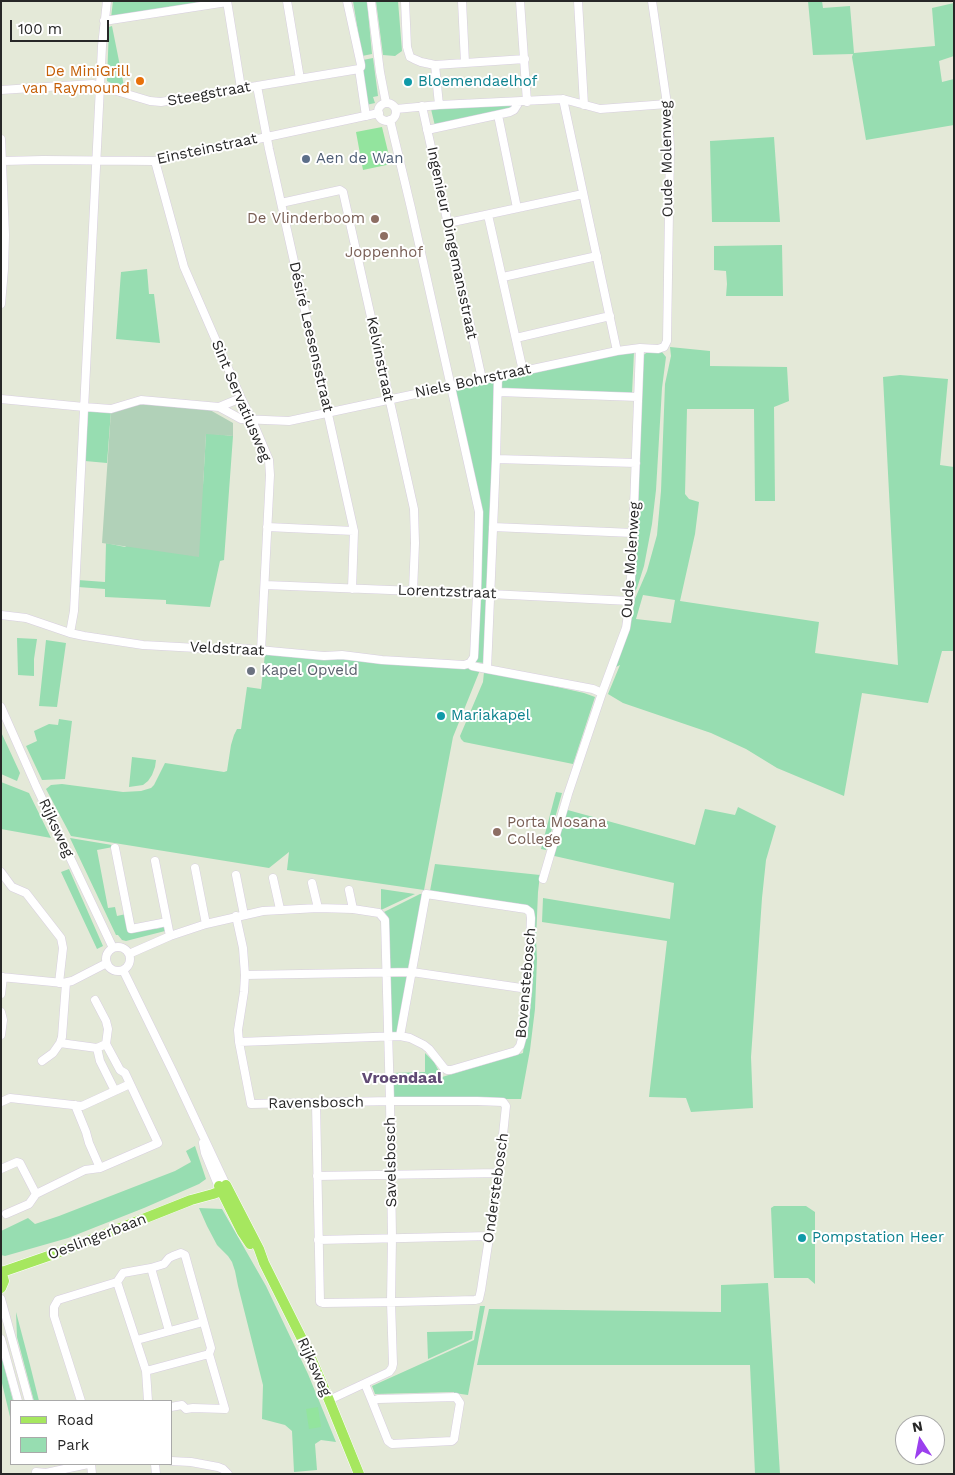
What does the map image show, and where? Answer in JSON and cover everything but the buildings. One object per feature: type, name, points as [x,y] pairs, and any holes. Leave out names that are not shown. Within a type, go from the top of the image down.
[{"type":"main road","name":"Oeslingerbaan","points":[[2,1272],[57,1253],[191,1200],[213,1194],[222,1187]]},
{"type":"main road","name":"Rijksweg","points":[[222,1187],[259,1249],[264,1263],[308,1351],[359,1474]]},
{"type":"main road","points":[[1,1288],[4,1281],[2,1272]]},
{"type":"street","points":[[70,633],[74,611],[104,21],[107,1]]},
{"type":"street","points":[[287,1],[300,79]]},
{"type":"street","points":[[347,1],[361,65],[359,69],[366,116]]},
{"type":"street","points":[[372,1],[380,72],[386,103]]},
{"type":"street","points":[[405,1],[408,53],[410,57],[435,65],[524,59]]},
{"type":"street","points":[[462,1],[465,63]]},
{"type":"street","points":[[427,130],[498,115],[514,110],[523,102],[524,59],[520,1]]},
{"type":"street","points":[[578,1],[584,104]]},
{"type":"street","name":"Oude Molenweg","points":[[652,1],[668,104],[670,147],[667,341],[664,347]]},
{"type":"street","points":[[104,21],[227,2],[241,88]]},
{"type":"street","points":[[435,65],[439,105]]},
{"type":"street","name":"Steegstraat","points":[[1,90],[79,84],[101,86],[150,101],[161,102],[359,69]]},
{"type":"street","name":"Désiré Leesensstraat","points":[[257,86],[354,532],[352,589]]},
{"type":"street","points":[[396,109],[563,99],[600,109],[668,104]]},
{"type":"street","points":[[563,99],[617,351]]},
{"type":"street","points":[[386,103],[396,109]]},
{"type":"street","points":[[386,103],[380,107],[379,114],[382,119],[390,120],[395,116],[396,109]]},
{"type":"street","name":"Ingenieur Dingemansstraat","points":[[422,106],[482,379]]},
{"type":"street","name":"Einsteinstraat","points":[[3,161],[155,161],[379,114]]},
{"type":"street","points":[[498,115],[517,208]]},
{"type":"street","points":[[390,120],[479,512],[474,657],[470,663]]},
{"type":"street","points":[[1,139],[5,241],[1,304]]},
{"type":"street","name":"Sint Servatiusweg","points":[[155,161],[182,262],[267,454],[270,475],[261,651]]},
{"type":"street","name":"Kelvinstraat","points":[[281,203],[340,190],[343,192],[414,509],[413,591]]},
{"type":"street","points":[[448,223],[583,194]]},
{"type":"street","points":[[488,215],[523,371]]},
{"type":"street","points":[[503,277],[597,256]]},
{"type":"street","points":[[516,338],[610,316]]},
{"type":"street","name":"Niels Bohrstraat","points":[[219,407],[241,419],[289,421],[617,351],[664,347]]},
{"type":"street","name":"Oude Molenweg","points":[[543,879],[602,693],[626,628],[630,601],[640,348]]},
{"type":"street","points":[[487,669],[499,392],[498,376]]},
{"type":"street","points":[[499,392],[638,397]]},
{"type":"street","points":[[1,399],[111,409],[141,400],[219,407],[241,398]]},
{"type":"street","points":[[496,459],[636,463]]},
{"type":"street","points":[[267,527],[354,532]]},
{"type":"street","points":[[493,527],[633,533]]},
{"type":"street","name":"Lorentzstraat","points":[[265,586],[477,593],[630,601]]},
{"type":"street","name":"Veldstraat","points":[[1,615],[26,618],[70,633],[143,644],[215,649],[236,648],[464,665],[470,663],[472,666],[592,689],[602,693]]},
{"type":"street","name":"Rijksweg","points":[[1,707],[40,795],[113,948]]},
{"type":"street","points":[[115,848],[131,929],[167,922]]},
{"type":"street","points":[[155,861],[170,936]]},
{"type":"street","points":[[195,868],[206,924]]},
{"type":"street","points":[[1,872],[12,886],[26,893],[61,938],[63,948],[63,983],[60,1043],[53,1053],[42,1061]]},
{"type":"street","points":[[236,875],[240,916]]},
{"type":"street","points":[[273,878],[280,909]]},
{"type":"street","points":[[312,884],[318,908]]},
{"type":"street","points":[[349,890],[353,909]]},
{"type":"street","name":"Bovenstebosch","points":[[426,894],[526,909],[530,912],[532,918],[528,989],[523,1036],[520,1046],[516,1051],[447,1070],[424,1045],[410,1038],[400,1036],[426,894]]},
{"type":"street","name":"Savelsbosch","points":[[129,954],[170,936],[206,924],[280,909],[353,909],[379,913],[385,920],[390,1101],[392,1368],[389,1372],[329,1400]]},
{"type":"street","name":"Ravensbosch","points":[[240,916],[245,975],[238,1042],[251,1104],[390,1101]]},
{"type":"street","points":[[113,948],[122,948],[129,954],[129,964],[123,970],[115,970],[110,967],[107,955],[113,948]]},
{"type":"street","points":[[1,994],[2,977],[63,983],[108,963]]},
{"type":"street","name":"Rijksweg","points":[[123,970],[200,1131],[222,1187]]},
{"type":"street","points":[[245,975],[412,972],[528,989]]},
{"type":"street","points":[[6,1214],[29,1204],[36,1194],[85,1170],[100,1168],[158,1143],[125,1073],[120,1070],[106,1044],[108,1029],[106,1021],[95,1000]]},
{"type":"street","points":[[1,1034],[2,1014]]},
{"type":"street","points":[[238,1042],[400,1036]]},
{"type":"street","points":[[60,1043],[97,1048],[106,1044]]},
{"type":"street","points":[[97,1048],[100,1061],[114,1091]]},
{"type":"street","points":[[1,1102],[10,1098],[82,1106],[130,1084]]},
{"type":"street","name":"Onderstebosch","points":[[318,1240],[320,1302],[475,1300],[480,1298],[500,1174],[506,1106],[503,1102],[390,1101]]},
{"type":"street","points":[[316,1103],[318,1240],[490,1236]]},
{"type":"street","points":[[75,1105],[100,1168]]},
{"type":"street","points":[[1,1169],[17,1162],[20,1163],[36,1194]]},
{"type":"street","points":[[317,1176],[500,1174]]},
{"type":"street","points":[[80,1400],[54,1316],[54,1307],[58,1300],[117,1282],[123,1273],[164,1264],[169,1258],[181,1254],[185,1255],[211,1348],[209,1354],[225,1409],[186,1409],[182,1405],[172,1407]]},
{"type":"street","points":[[151,1268],[169,1331]]},
{"type":"street","points":[[117,1282],[146,1371],[148,1400]]},
{"type":"street","points":[[1,1299],[29,1400]]},
{"type":"street","points":[[137,1340],[203,1322]]},
{"type":"street","points":[[1,1339],[18,1400]]},
{"type":"street","points":[[146,1371],[209,1354]]},
{"type":"street","points":[[365,1384],[388,1441],[392,1444],[452,1441],[454,1439],[460,1402],[456,1397],[378,1399],[372,1401]]},
{"type":"street","points":[[172,1461],[218,1467],[228,1474]]},
{"type":"street","points":[[35,1473],[46,1473],[84,1465]]},
{"type":"green space","points":[[113,1],[212,1],[111,18]]},
{"type":"green space","points":[[353,1],[367,1],[372,54],[362,56]]},
{"type":"green space","points":[[376,1],[398,1],[402,51],[395,56],[383,55]]},
{"type":"green space","points":[[808,1],[822,1],[823,8],[850,6],[854,53],[935,46],[932,8],[954,3],[954,56],[939,61],[942,82],[954,79],[954,125],[866,140],[853,54],[813,55]]},
{"type":"green space","points":[[112,26],[124,86],[107,81],[109,27]]},
{"type":"green space","points":[[373,58],[378,96],[373,97],[375,103],[366,105],[361,76],[364,67],[363,60]]},
{"type":"green space","points":[[515,104],[512,109],[435,126],[431,109]]},
{"type":"green space","points":[[382,127],[391,164],[363,170],[356,132]]},
{"type":"green space","points":[[774,137],[780,222],[712,222],[710,141]]},
{"type":"green space","points":[[782,245],[783,296],[726,296],[726,271],[714,270],[714,246]]},
{"type":"green space","points":[[147,269],[149,294],[154,294],[160,343],[116,339],[121,272]]},
{"type":"green space","points":[[670,347],[710,351],[710,366],[787,367],[789,401],[774,407],[775,501],[755,501],[754,409],[687,409],[685,494],[689,499],[699,502],[695,534],[680,601],[819,622],[815,653],[898,665],[883,377],[900,375],[948,379],[940,465],[954,467],[954,651],[942,651],[928,703],[862,693],[844,796],[777,768],[746,749],[711,733],[623,703],[608,694],[620,665],[614,668],[631,608],[647,571],[657,535],[661,491],[665,384],[671,356]],"holes":[[[643,595],[675,600],[671,623],[636,619]]]},
{"type":"green space","points":[[649,351],[662,352],[666,357],[652,524],[644,566],[637,588],[631,599],[642,356]]},
{"type":"green space","points":[[623,352],[634,352],[632,393],[501,390],[501,378]]},
{"type":"green space","points":[[496,379],[488,591],[479,591],[482,529],[454,388]]},
{"type":"green space","points":[[143,404],[210,410],[233,423],[233,436],[206,434],[199,557],[102,543],[111,411]]},
{"type":"green space","points":[[88,410],[111,411],[107,463],[85,461]]},
{"type":"green space","points":[[206,433],[233,436],[224,560],[220,561],[210,607],[166,604],[166,600],[105,597],[105,589],[78,587],[78,580],[105,582],[106,543],[125,547],[203,485]]},
{"type":"green space","points":[[480,596],[488,596],[484,663],[476,662]]},
{"type":"green space","points":[[17,638],[37,639],[34,676],[18,675]]},
{"type":"green space","points":[[46,640],[66,643],[57,707],[39,706]]},
{"type":"green space","points":[[265,654],[436,665],[480,670],[453,737],[424,890],[287,870],[289,852],[269,868],[71,836],[46,789],[51,785],[62,784],[123,792],[141,791],[154,785],[165,763],[227,771],[234,735],[237,729],[241,729],[247,687],[261,689]]},
{"type":"green space","points":[[484,672],[540,683],[595,697],[573,764],[464,742],[461,739],[460,736],[483,682]]},
{"type":"green space","points":[[59,719],[72,721],[65,779],[42,780],[26,746],[37,741],[34,731],[49,724],[58,725]]},
{"type":"green space","points":[[1,732],[20,773],[17,781],[1,774]]},
{"type":"green space","points":[[132,757],[156,760],[152,775],[148,781],[143,785],[129,787]]},
{"type":"green space","points":[[1,782],[29,793],[51,838],[1,829]]},
{"type":"green space","points":[[556,792],[562,793],[546,850],[541,849]]},
{"type":"green space","points":[[738,807],[776,826],[766,860],[762,898],[751,1057],[753,1108],[691,1112],[686,1098],[649,1097],[667,941],[542,922],[543,898],[670,919],[674,883],[550,855],[564,809],[695,845],[705,809],[735,815]]},
{"type":"green space","points":[[70,838],[112,845],[113,847],[97,850],[108,908],[115,907],[117,916],[126,914],[129,932],[154,927],[155,929],[160,928],[160,926],[165,928],[165,931],[126,941],[116,935]]},
{"type":"green space","points":[[435,864],[540,875],[536,940],[535,1009],[521,1099],[392,1099],[391,1073],[425,1072],[425,1053],[434,1062],[442,1077],[523,1053],[533,957],[532,910],[526,905],[430,891]]},
{"type":"green space","points":[[69,869],[103,946],[97,949],[61,872]]},
{"type":"green space","points":[[381,889],[415,894],[381,910]]},
{"type":"green space","points":[[423,894],[408,969],[390,968],[388,917],[384,912]]},
{"type":"green space","points":[[390,977],[408,977],[397,1034],[391,1033]]},
{"type":"green space","points":[[195,1146],[206,1179],[199,1184],[68,1238],[5,1256],[1,1255],[1,1231],[28,1218],[35,1224],[59,1216],[175,1171],[191,1162],[186,1151]]},
{"type":"green space","points":[[774,1206],[806,1206],[815,1212],[815,1284],[808,1278],[774,1278],[771,1208]]},
{"type":"green space","points":[[199,1208],[222,1209],[266,1286],[308,1374],[336,1442],[321,1440],[315,1444],[317,1470],[294,1472],[292,1431],[285,1425],[262,1419],[263,1385],[235,1271],[228,1256],[217,1245]]},
{"type":"green space","points":[[768,1283],[780,1474],[755,1474],[750,1365],[477,1365],[489,1309],[721,1312],[721,1285]]},
{"type":"green space","points":[[480,1306],[485,1306],[468,1395],[454,1392],[375,1394],[372,1386],[474,1340]]},
{"type":"green space","points":[[16,1312],[39,1400],[34,1400],[17,1337]]},
{"type":"green space","points":[[473,1331],[472,1339],[428,1359],[427,1332]]},
{"type":"green space","points":[[1,1354],[13,1400],[10,1400],[10,1417],[1,1379]]},
{"type":"green space","points":[[318,1407],[321,1427],[309,1429],[306,1409]]},
{"type":"place","name":"De MiniGrill van Raymound","points":[[140,81]]},
{"type":"place","name":"Bloemendaelhof","points":[[408,82]]},
{"type":"place","name":"Aen de Wan","points":[[306,159]]},
{"type":"place","name":"De Vlinderboom","points":[[375,219]]},
{"type":"place","name":"Joppenhof","points":[[384,236]]},
{"type":"place","name":"Kapel Opveld","points":[[251,671]]},
{"type":"place","name":"Mariakapel","points":[[441,716]]},
{"type":"place","name":"Porta Mosana College","points":[[497,832]]},
{"type":"place","name":"Pompstation Heer","points":[[802,1238]]},
{"type":"district","name":"Vroendaal","points":[[402,1078]]}]
